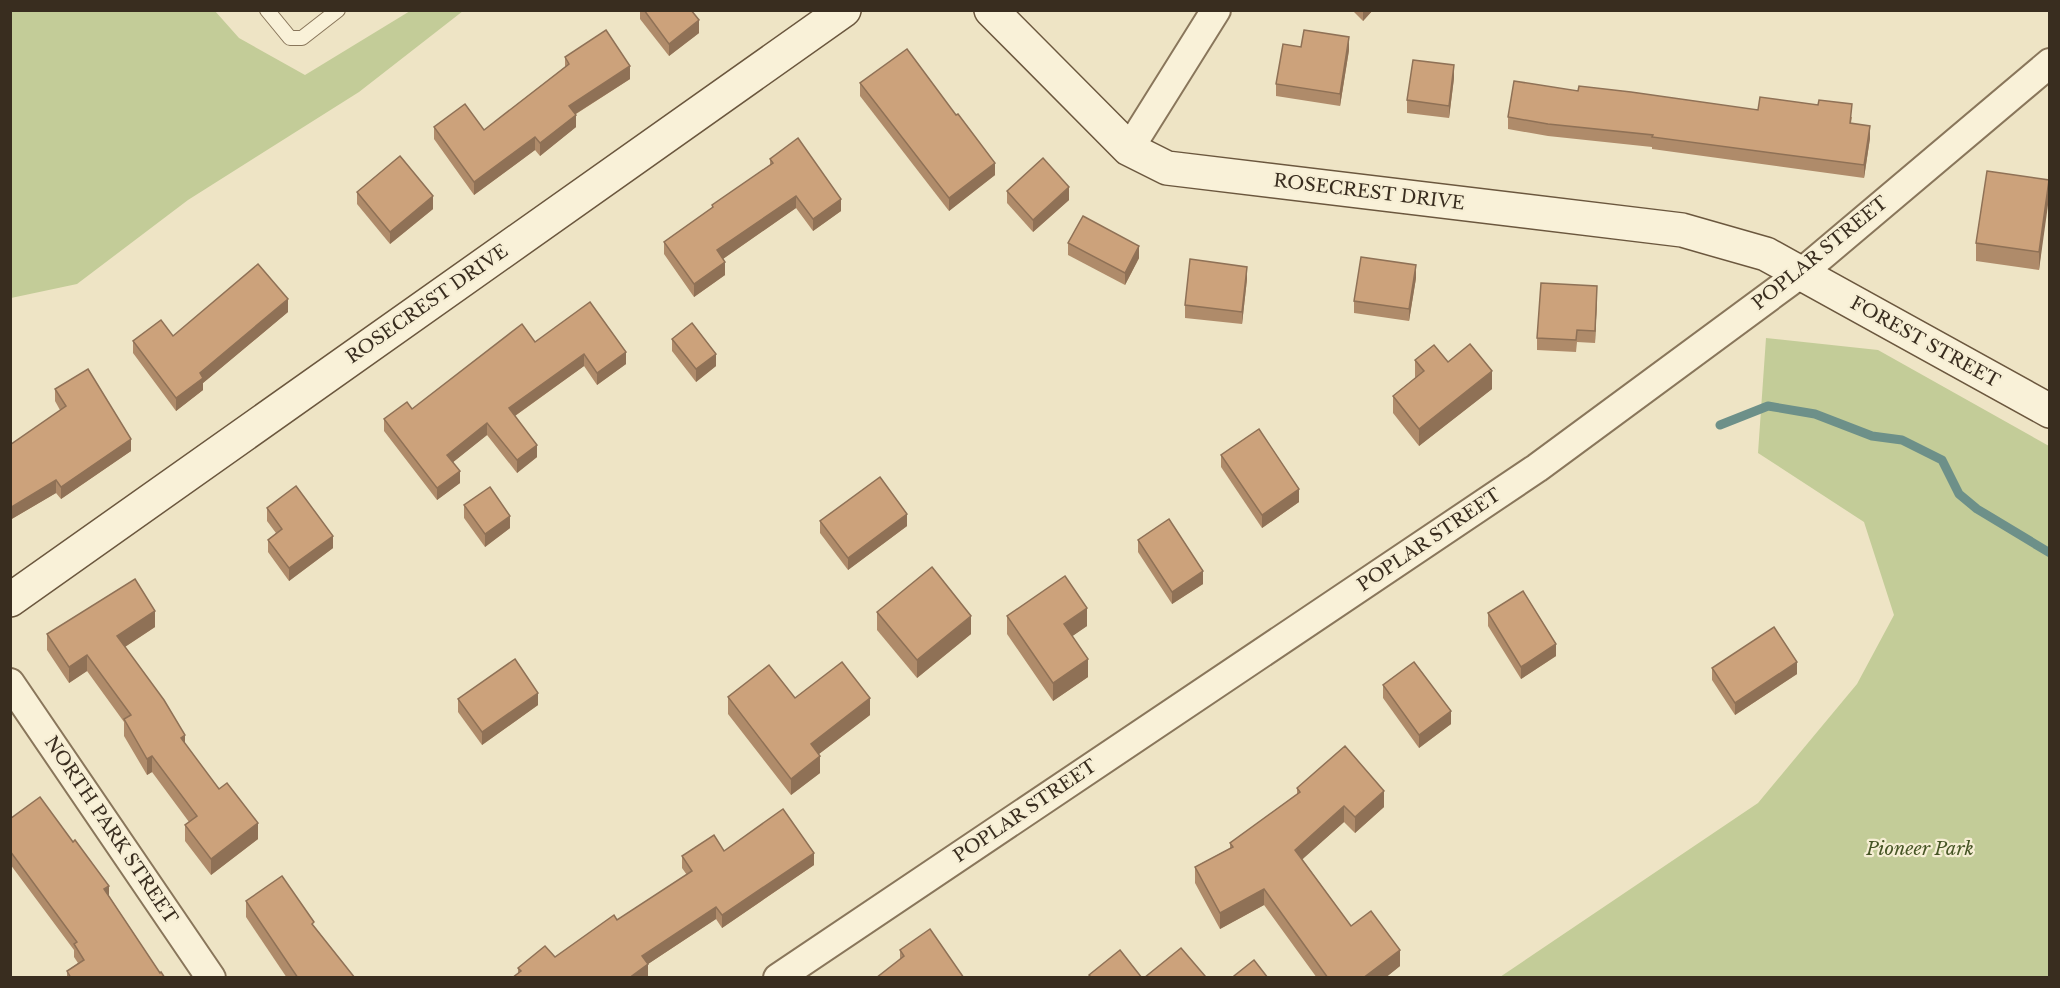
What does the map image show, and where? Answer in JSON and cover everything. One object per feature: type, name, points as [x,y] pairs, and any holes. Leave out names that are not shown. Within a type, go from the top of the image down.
[{"type":"street","name":"ROSECREST DRIVE","points":[[10,600],[843,10]]},
{"type":"street","name":"ROSECREST DRIVE","points":[[991,10],[1129,149],[1167,168],[1682,230],[1766,254],[1800,274]]},
{"type":"street","points":[[1129,149],[1216,10]]},
{"type":"street","name":"POPLAR STREET","points":[[778,978],[1537,468],[1800,274],[2049,63]]},
{"type":"street","name":"FOREST STREET","points":[[1800,274],[2049,411]]},
{"type":"street","name":"NORTH PARK STREET","points":[[10,683],[211,978]]},
{"type":"lane","points":[[267,10],[290,38],[302,38],[338,10]]},
{"type":"green space","points":[[10,11],[215,11],[239,38],[305,75],[410,11],[463,11],[359,92],[188,200],[77,284],[11,298]]},
{"type":"green space","name":"Pioneer Park","points":[[1766,338],[1878,350],[2049,446],[2049,977],[1500,977],[1758,803],[1857,684],[1894,615],[1864,522],[1758,453]]},
{"type":"building","points":[[644,10],[691,10],[699,20],[669,44]]},
{"type":"building","points":[[606,30],[630,66],[569,106],[576,115],[540,143],[535,137],[474,182],[434,127],[465,104],[484,130],[569,64],[565,57]]},
{"type":"building","points":[[1304,30],[1349,37],[1340,94],[1276,84],[1283,44],[1301,47]]},
{"type":"building","points":[[907,49],[995,163],[949,198],[860,83]]},
{"type":"building","points":[[1413,60],[1454,65],[1449,106],[1407,100]]},
{"type":"building","points":[[1514,81],[1578,91],[1579,86],[1631,92],[1758,110],[1760,97],[1818,105],[1819,100],[1852,104],[1850,123],[1870,126],[1864,165],[1508,117]]},
{"type":"building","points":[[798,138],[841,199],[813,219],[796,196],[717,250],[725,262],[694,284],[664,242],[773,163],[770,159]]},
{"type":"building","points":[[400,156],[433,196],[390,232],[357,192]]},
{"type":"building","points":[[1043,158],[1069,187],[1033,220],[1007,191]]},
{"type":"building","points":[[1987,171],[2049,180],[2039,252],[1976,243]]},
{"type":"building","points":[[1083,216],[1139,246],[1125,273],[1068,243]]},
{"type":"building","points":[[1361,257],[1416,265],[1409,309],[1354,301]]},
{"type":"building","points":[[1190,259],[1247,267],[1242,312],[1185,305]]},
{"type":"building","points":[[258,264],[288,299],[200,373],[203,378],[176,398],[133,341],[161,320],[173,336]]},
{"type":"building","points":[[1541,283],[1597,286],[1595,331],[1577,330],[1576,340],[1537,338]]},
{"type":"building","points":[[590,302],[626,352],[597,373],[584,354],[509,408],[537,445],[517,460],[487,423],[447,455],[460,471],[437,488],[384,419],[407,402],[412,409],[522,324],[535,342]]},
{"type":"building","points":[[692,323],[716,354],[696,369],[672,339]]},
{"type":"building","points":[[1470,344],[1492,371],[1419,429],[1393,396],[1424,371],[1415,360],[1434,345],[1448,362]]},
{"type":"building","points":[[88,369],[131,439],[61,487],[56,480],[10,508],[10,445],[66,406],[55,389]]},
{"type":"building","points":[[1259,429],[1299,489],[1262,515],[1221,455]]},
{"type":"building","points":[[880,477],[907,514],[848,558],[820,521]]},
{"type":"building","points":[[296,486],[333,536],[289,568],[268,540],[282,529],[267,508]]},
{"type":"building","points":[[490,487],[510,516],[485,534],[464,505]]},
{"type":"building","points":[[1169,519],[1203,571],[1172,592],[1138,540]]},
{"type":"building","points":[[932,567],[971,616],[917,660],[877,612]]},
{"type":"building","points":[[1065,576],[1087,608],[1064,624],[1088,659],[1053,683],[1007,616]]},
{"type":"building","points":[[135,579],[155,611],[117,636],[164,700],[185,735],[181,738],[219,789],[227,783],[258,823],[211,859],[185,825],[197,816],[152,756],[147,759],[124,719],[131,715],[87,655],[69,667],[47,634]]},
{"type":"building","points":[[1523,591],[1556,644],[1521,667],[1488,613]]},
{"type":"building","points":[[1774,627],[1797,662],[1735,703],[1712,668]]},
{"type":"building","points":[[515,659],[538,693],[482,732],[458,699]]},
{"type":"building","points":[[842,662],[870,698],[811,744],[820,756],[791,779],[728,697],[769,665],[795,698]]},
{"type":"building","points":[[1414,662],[1451,711],[1419,735],[1383,685]]},
{"type":"building","points":[[1345,746],[1384,791],[1355,817],[1344,806],[1295,850],[1351,926],[1371,911],[1400,950],[1363,978],[1328,978],[1264,889],[1220,913],[1195,867],[1233,847],[1230,843],[1300,792],[1297,788]]},
{"type":"building","points":[[40,797],[109,886],[104,889],[165,978],[71,978],[67,971],[84,960],[74,944],[77,942],[10,851],[10,819]]},
{"type":"building","points":[[783,809],[814,853],[722,915],[716,907],[642,956],[648,964],[629,978],[512,978],[521,971],[518,968],[545,946],[555,957],[614,915],[617,920],[692,871],[682,856],[714,835],[724,851]]},
{"type":"building","points":[[282,876],[314,922],[312,924],[355,978],[298,978],[246,901]]},
{"type":"building","points":[[930,929],[964,978],[876,978],[904,956],[900,950]]},
{"type":"building","points":[[1181,948],[1205,976],[1203,978],[1144,978]]},
{"type":"building","points":[[1120,950],[1142,978],[1092,978],[1089,975]]},
{"type":"building","points":[[1254,960],[1268,978],[1235,978],[1234,976]]},
{"type":"waterway","points":[[1720,425],[1768,406],[1815,414],[1872,436],[1902,440],[1942,460],[1959,494],[1977,509],[2050,553]]}]
